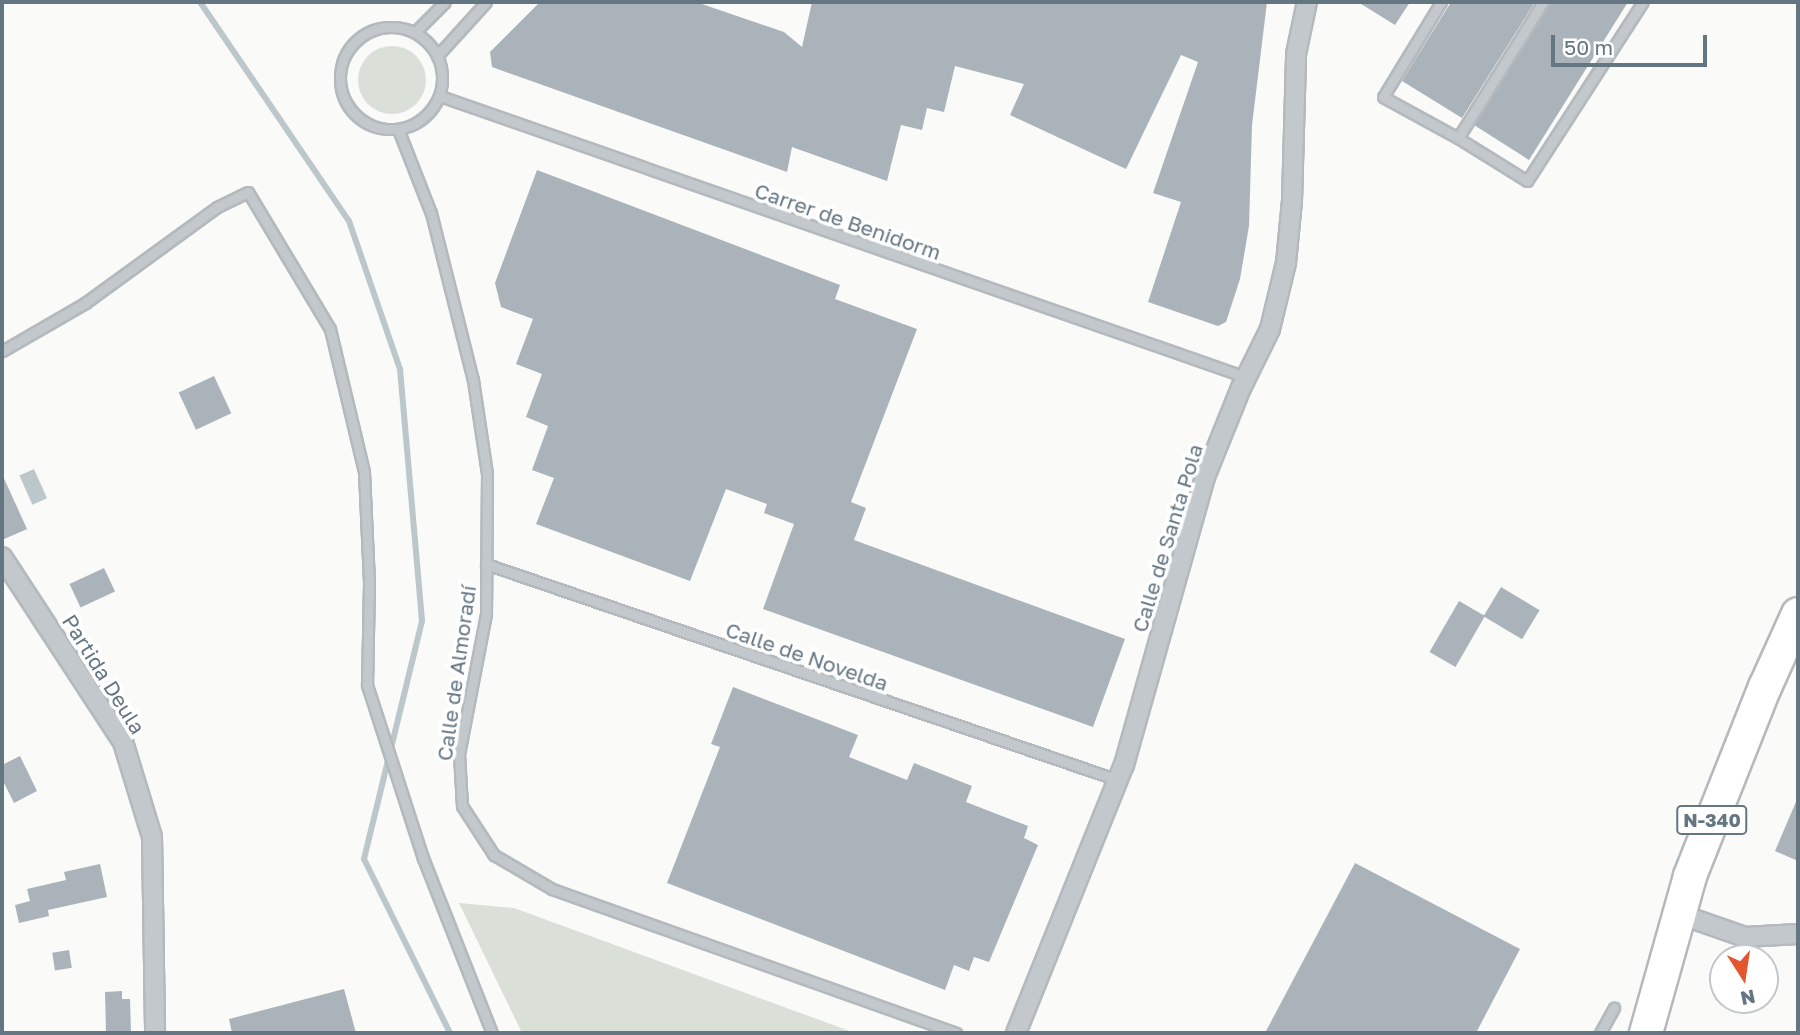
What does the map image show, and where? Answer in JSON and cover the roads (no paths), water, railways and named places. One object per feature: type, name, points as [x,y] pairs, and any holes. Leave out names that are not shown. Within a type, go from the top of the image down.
[{"type":"highway","name":"N-340","points":[[1646,1033],[1679,914],[1712,820],[1798,614]]},
{"type":"street","name":"Calle de Santa Pola","points":[[1016,1033],[1118,780],[1205,477],[1246,377],[1270,329],[1286,262],[1292,201],[1296,54],[1307,2]]},
{"type":"street","name":"Partida Deula","points":[[2,557],[123,742],[152,837],[155,1033]]},
{"type":"street","points":[[1679,914],[1745,936],[1798,934]]},
{"type":"lane","points":[[415,32],[445,2]]},
{"type":"lane","points":[[437,56],[485,2]]},
{"type":"lane","points":[[1441,2],[1383,97],[1458,138],[1527,181],[1643,2]]},
{"type":"lane","points":[[1458,138],[1543,2]]},
{"type":"lane","points":[[398,26],[415,32],[426,40],[437,56],[443,78],[440,96],[422,120],[398,129],[380,128],[358,117],[346,103],[339,74],[351,45],[365,33],[381,27],[398,26]]},
{"type":"lane","name":"Carrer de Benidorm","points":[[440,96],[1246,377]]},
{"type":"lane","name":"Calle de Almoradí","points":[[398,129],[430,213],[473,380],[487,474],[486,614],[458,754],[462,806],[494,855],[552,889],[956,1033]]},
{"type":"lane","points":[[2,351],[85,303],[217,206],[248,192],[331,329],[364,472],[369,583],[367,685],[423,858],[492,1033]]},
{"type":"lane","name":"Calle de Novelda","points":[[486,564],[1118,780]]},
{"type":"lane","points":[[1600,1033],[1614,1008]]},
{"type":"waterway","points":[[200,2],[349,221],[400,369],[422,621],[364,859],[450,1033]]}]
